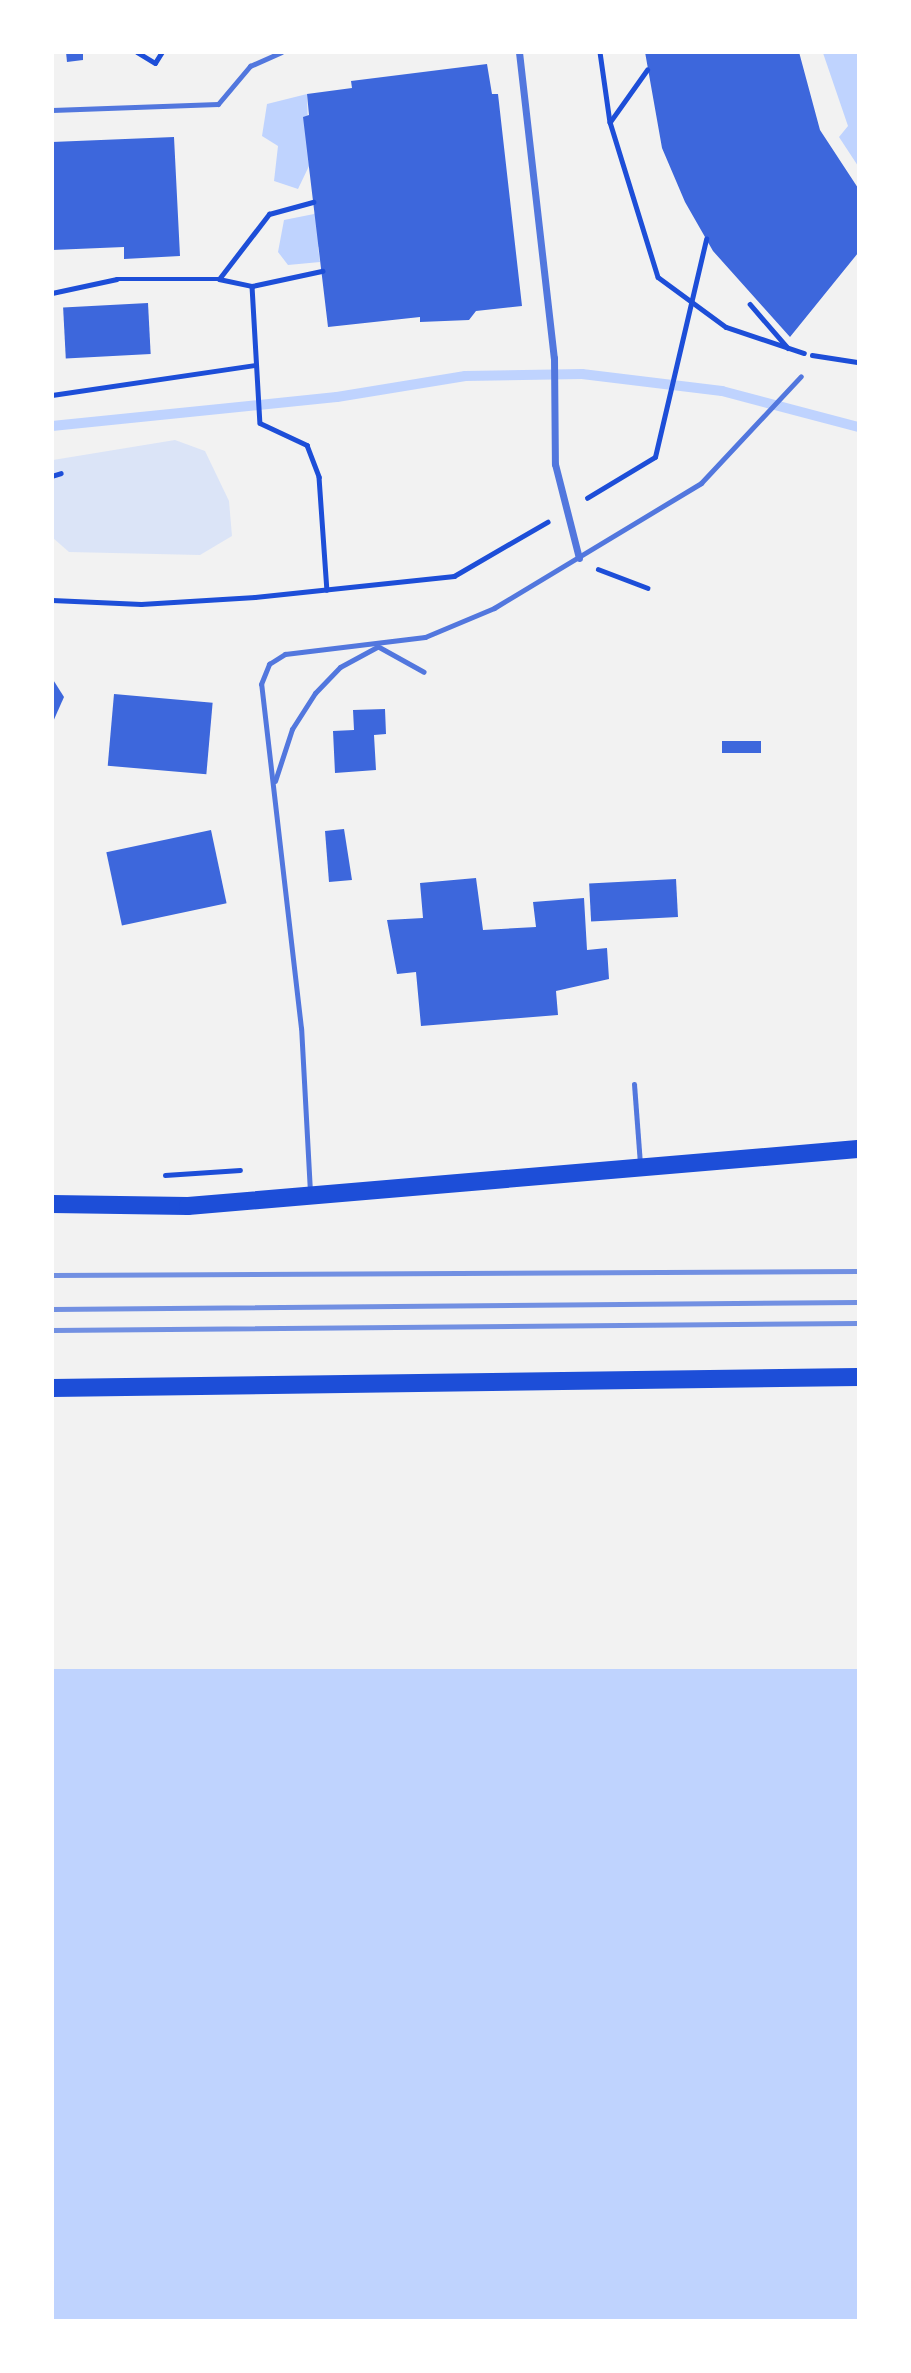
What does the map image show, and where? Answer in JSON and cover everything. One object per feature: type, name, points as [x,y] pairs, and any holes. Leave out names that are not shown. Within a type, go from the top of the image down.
[{"type":"main road","points":[[52,1204],[188,1206],[859,1149]]},
{"type":"main road","points":[[52,1388],[859,1377]]},
{"type":"street","points":[[519,52],[554,358],[555,464],[579,558]]},
{"type":"lane","points":[[52,110],[218,104],[250,66],[277,53]]},
{"type":"lane","points":[[310,1195],[301,1028],[261,684],[269,664],[285,654],[379,647],[425,637],[494,608],[701,483],[801,376]]},
{"type":"lane","points":[[379,647],[424,672]]},
{"type":"lane","points":[[274,788],[292,729],[315,693],[340,667],[379,647]]},
{"type":"lane","points":[[634,1084],[640,1167]]},
{"type":"path","points":[[136,52],[155,63],[162,52]]},
{"type":"path","points":[[600,52],[610,122],[658,278],[726,327],[788,348],[859,362]]},
{"type":"path","points":[[610,122],[647,70]]},
{"type":"path","points":[[219,279],[269,214],[313,202]]},
{"type":"path","points":[[573,506],[655,457],[706,239]]},
{"type":"path","points":[[52,293],[117,279],[219,279],[252,286],[322,271]]},
{"type":"path","points":[[252,286],[254,365],[260,423],[307,446],[319,477],[327,590]]},
{"type":"path","points":[[750,304],[788,348]]},
{"type":"path","points":[[52,395],[254,365]]},
{"type":"path","points":[[52,476],[61,473]]},
{"type":"path","points":[[52,600],[141,604],[327,590],[454,576],[561,513]]},
{"type":"path","points":[[579,558],[616,580],[648,588]]},
{"type":"shaded area","points":[[175,440],[205,451],[229,501],[232,536],[200,555],[69,552],[53,538],[53,460]]},
{"type":"water","points":[[823,53],[858,53],[858,166],[839,137],[848,126]]},
{"type":"water","points":[[307,94],[309,166],[298,189],[274,181],[278,146],[262,136],[267,104]]},
{"type":"water","points":[[329,197],[331,239],[318,247],[320,262],[288,265],[278,252],[284,220],[314,214]]},
{"type":"water","points":[[52,1669],[858,1669],[858,2320],[52,2320]]},
{"type":"building","points":[[66,52],[83,52],[83,60],[67,62]]},
{"type":"building","points":[[645,52],[799,52],[820,130],[858,188],[858,253],[790,337],[713,251],[685,202],[662,148]]},
{"type":"building","points":[[487,64],[492,94],[498,94],[522,306],[476,311],[469,320],[420,322],[420,317],[328,327],[303,117],[309,115],[307,94],[352,88],[351,81]]},
{"type":"building","points":[[174,137],[180,256],[124,259],[124,247],[52,250],[52,142]]},
{"type":"building","points":[[148,303],[151,354],[66,358],[63,307]]},
{"type":"building","points":[[52,678],[64,697],[52,724]]},
{"type":"building","points":[[114,694],[213,703],[206,774],[108,766]]},
{"type":"building","points":[[385,709],[386,734],[374,735],[376,770],[335,773],[333,731],[354,730],[353,710]]},
{"type":"building","points":[[722,741],[761,741],[761,753],[722,753]]},
{"type":"building","points":[[344,829],[352,880],[329,882],[325,831]]},
{"type":"building","points":[[211,830],[227,903],[122,926],[106,852]]},
{"type":"building","points":[[476,878],[483,930],[536,927],[533,902],[584,898],[587,950],[607,948],[609,979],[556,991],[558,1015],[421,1026],[416,972],[397,974],[387,920],[423,918],[420,883]]},
{"type":"building","points":[[676,879],[678,917],[591,922],[589,884]]},
{"type":"waterway","points":[[52,426],[337,397],[465,376],[582,374],[722,391],[858,427]]},
{"type":"railway","points":[[52,1275],[858,1271]]},
{"type":"railway","points":[[52,1309],[858,1302]]},
{"type":"railway","points":[[52,1330],[858,1323]]}]
